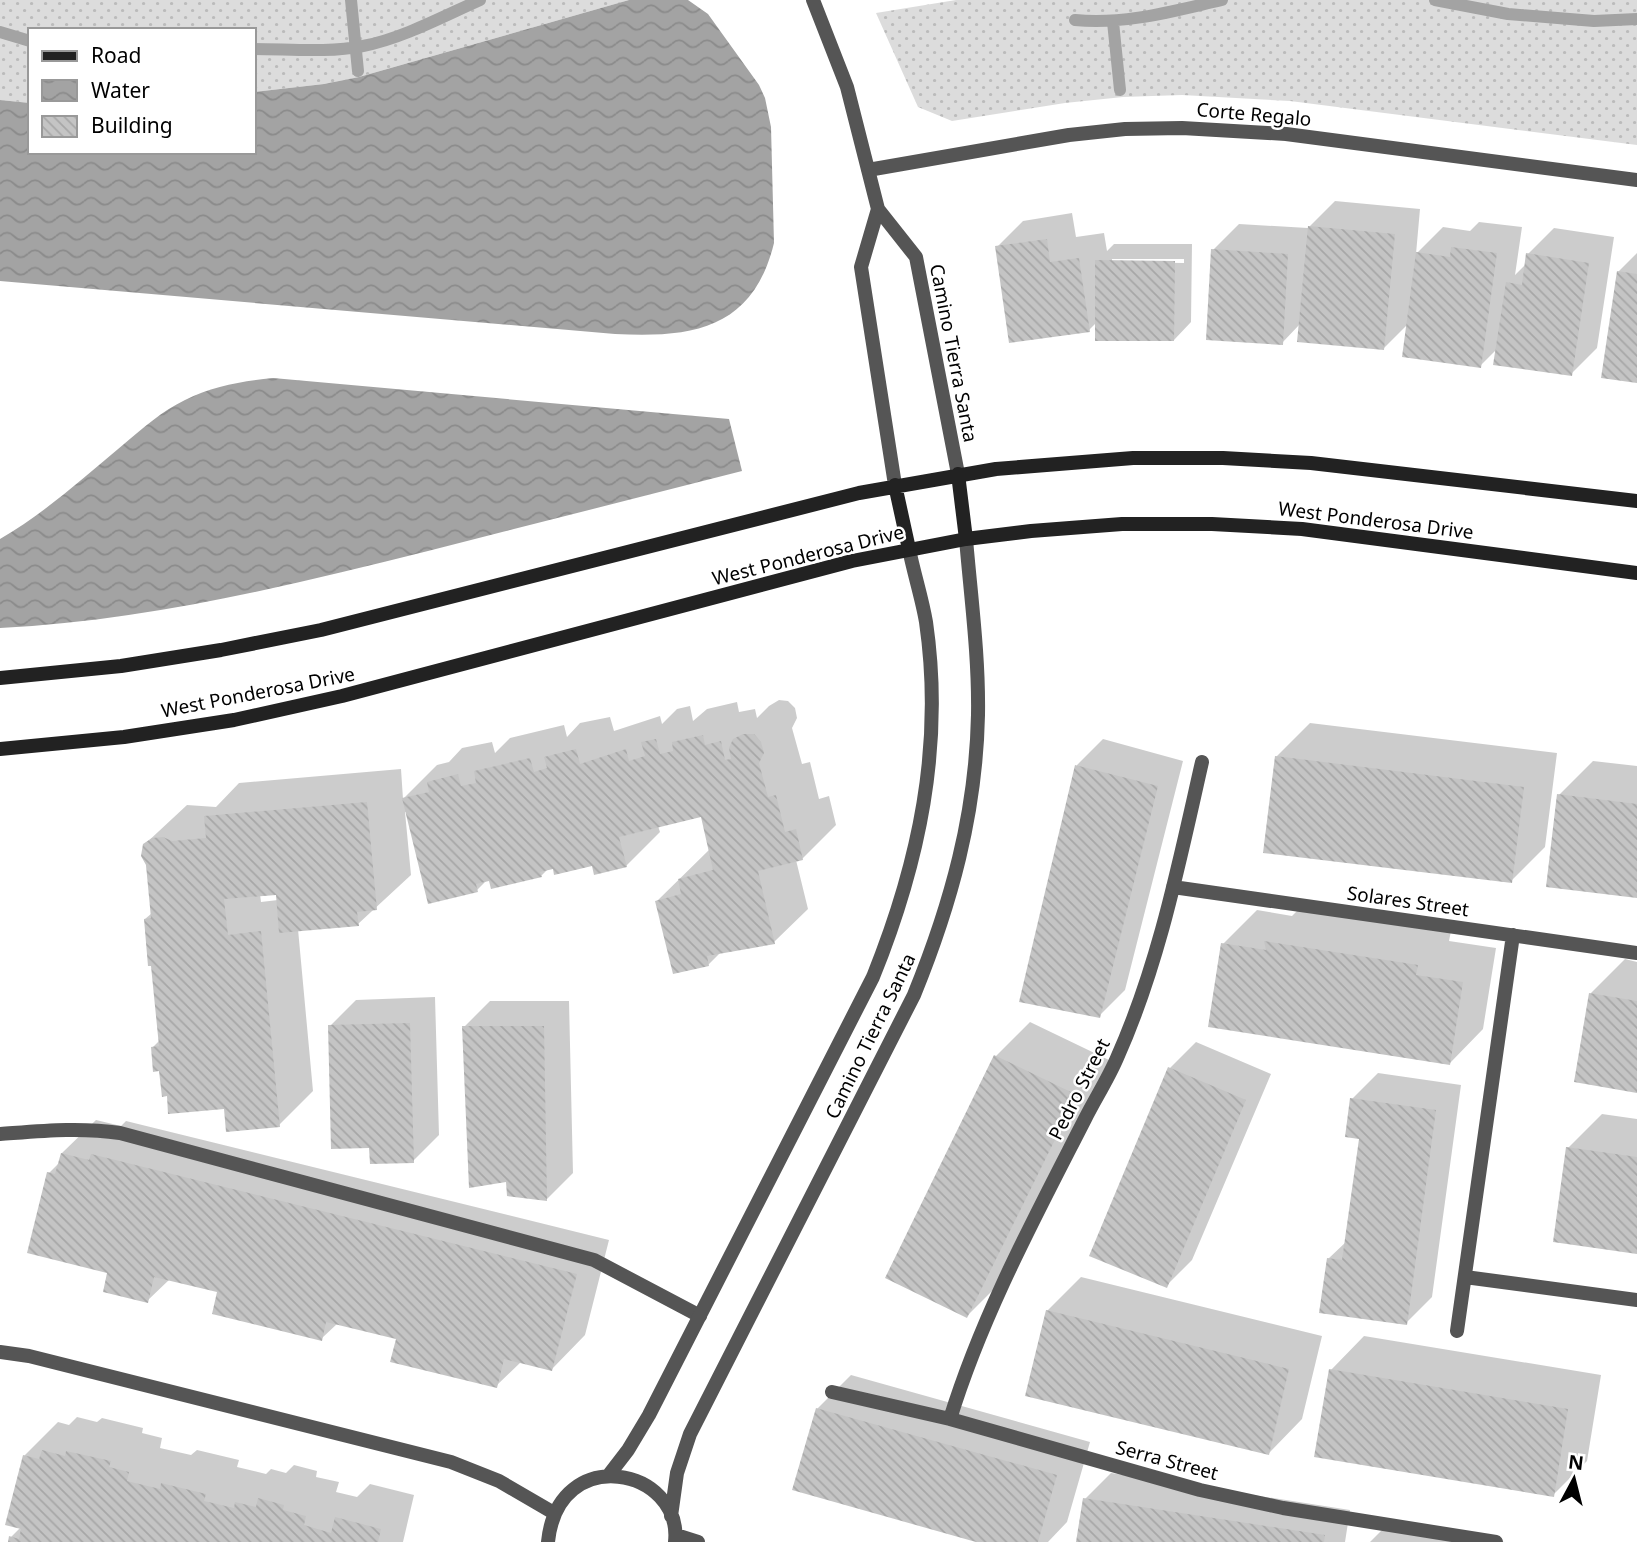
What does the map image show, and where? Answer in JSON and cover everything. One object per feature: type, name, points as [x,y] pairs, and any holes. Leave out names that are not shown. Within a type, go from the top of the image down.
[{"type":"main road","points":[[0,678],[146,662],[321,630],[895,485],[1013,467],[1133,458],[1223,458],[1311,463],[1637,501]]},
{"type":"main road","points":[[958,474],[966,539]]},
{"type":"main road","points":[[895,485],[909,550]]},
{"type":"main road","name":"West Ponderosa Drive","points":[[0,749],[124,737],[234,720],[329,699],[852,561],[966,539],[1031,531],[1122,524],[1212,524],[1302,529],[1637,573]]},
{"type":"street","name":"Camino Tierra Santa","points":[[813,0],[847,87],[878,209],[916,257],[958,474]]},
{"type":"street","name":"Corte Regalo","points":[[868,170],[1069,135],[1125,129],[1182,128],[1286,134],[1637,180]]},
{"type":"street","points":[[878,209],[861,267],[895,485]]},
{"type":"street","name":"Camino Tierra Santa","points":[[671,1516],[677,1473],[690,1434],[914,995],[936,941],[954,885],[971,800],[978,716],[978,660],[966,539]]},
{"type":"street","name":"Camino Tierra Santa","points":[[608,1476],[649,1415],[873,977],[895,924],[922,820],[932,716],[925,621],[909,550]]},
{"type":"street","name":"Pedro Street","points":[[950,1419],[983,1326],[1116,1061],[1141,1002],[1156,955],[1202,762]]},
{"type":"street","name":"Solares Street","points":[[1173,887],[1637,953]]},
{"type":"street","points":[[1457,1331],[1513,935]]},
{"type":"street","points":[[0,1134],[91,1129],[139,1138],[594,1260],[700,1316]]},
{"type":"street","points":[[1465,1277],[1637,1300]]},
{"type":"street","points":[[0,1352],[29,1356],[451,1462],[499,1481],[554,1513]]},
{"type":"street","name":"Serra Street","points":[[832,1392],[950,1419],[1200,1490],[1283,1508],[1496,1542]]},
{"type":"street","points":[[548,1542],[554,1513],[571,1490],[588,1480],[608,1476],[627,1477],[646,1485],[661,1499],[671,1516],[676,1538],[698,1542]]},
{"type":"shaded area","points":[[0,0],[629,0],[359,77],[256,92],[256,28],[28,28],[28,103],[0,100]]},
{"type":"shaded area","points":[[956,0],[1637,0],[1637,145],[1290,101],[1182,95],[1065,103],[952,121],[918,107],[876,13]]},
{"type":"water","points":[[629,0],[688,0],[708,14],[759,85],[765,98],[771,127],[774,243],[764,272],[751,294],[735,311],[716,322],[694,330],[643,335],[0,281],[0,100],[28,103],[28,154],[256,154],[256,92],[359,77]]},
{"type":"water","points":[[273,378],[729,419],[742,471],[269,589],[108,618],[0,628],[0,539],[48,506],[177,404],[217,388]]},
{"type":"building","points":[[1308,226],[1395,234],[1384,350],[1297,342]]},
{"type":"building","points":[[1047,239],[1050,262],[1079,258],[1090,332],[1009,343],[995,246]]},
{"type":"building","points":[[1451,247],[1497,253],[1481,368],[1402,357],[1416,252],[1450,257]]},
{"type":"building","points":[[1211,249],[1288,254],[1283,345],[1206,340]]},
{"type":"building","points":[[1526,253],[1589,263],[1572,376],[1493,365],[1506,282],[1522,285]]},
{"type":"building","points":[[1095,260],[1175,261],[1174,341],[1095,341]]},
{"type":"building","points":[[1617,271],[1637,274],[1637,383],[1601,378]]},
{"type":"building","points":[[743,734],[754,734],[761,742],[764,753],[759,763],[768,797],[776,795],[785,832],[796,829],[803,860],[758,871],[775,944],[707,956],[709,966],[673,974],[655,901],[681,894],[678,879],[713,870],[701,817],[619,837],[627,867],[594,875],[592,866],[554,875],[553,869],[540,872],[542,877],[491,889],[489,881],[476,884],[478,892],[428,904],[402,798],[429,792],[427,782],[458,774],[461,786],[476,783],[474,771],[530,758],[534,772],[547,768],[544,757],[576,749],[580,764],[626,749],[629,761],[645,756],[641,742],[656,739],[660,754],[673,751],[672,742],[703,735],[705,745],[721,741],[725,760],[731,759],[729,748],[733,739]]},
{"type":"building","points":[[1275,756],[1524,787],[1512,883],[1263,853]]},
{"type":"building","points":[[1075,765],[1158,786],[1100,1018],[1019,1002]]},
{"type":"building","points":[[1557,794],[1637,804],[1637,898],[1546,887]]},
{"type":"building","points":[[367,802],[377,910],[357,912],[359,926],[279,933],[276,895],[224,899],[228,935],[261,931],[280,1127],[226,1132],[224,1109],[168,1114],[167,1096],[162,1097],[159,1071],[153,1072],[151,1047],[159,1046],[144,919],[151,918],[146,865],[141,856],[143,844],[152,838],[163,837],[172,841],[206,838],[204,816]]},
{"type":"building","points":[[1264,941],[1418,965],[1416,975],[1463,982],[1450,1065],[1208,1027],[1221,943],[1266,950]]},
{"type":"building","points":[[1589,993],[1637,1001],[1637,1093],[1574,1082]]},
{"type":"building","points":[[410,1023],[414,1163],[370,1164],[369,1148],[331,1149],[328,1025]]},
{"type":"building","points":[[462,1026],[544,1026],[547,1201],[507,1196],[506,1182],[469,1188]]},
{"type":"building","points":[[994,1055],[1077,1095],[967,1318],[885,1278]]},
{"type":"building","points":[[1168,1067],[1246,1100],[1167,1288],[1089,1256]]},
{"type":"building","points":[[1350,1098],[1436,1110],[1407,1325],[1319,1313],[1327,1258],[1342,1260],[1359,1139],[1345,1137]]},
{"type":"building","points":[[1566,1147],[1637,1157],[1637,1254],[1553,1242]]},
{"type":"building","points":[[61,1153],[89,1160],[91,1154],[577,1274],[552,1371],[504,1359],[497,1388],[390,1362],[396,1339],[326,1322],[322,1341],[212,1314],[217,1292],[154,1277],[148,1303],[103,1292],[107,1273],[27,1253],[47,1172],[55,1174]]},
{"type":"building","points":[[1046,1310],[1289,1369],[1269,1455],[1025,1396]]},
{"type":"building","points":[[1329,1369],[1568,1409],[1554,1497],[1314,1457]]},
{"type":"building","points":[[816,1408],[1057,1475],[1038,1542],[976,1542],[792,1490]]},
{"type":"building","points":[[42,1450],[65,1456],[66,1451],[111,1461],[109,1467],[129,1472],[127,1481],[160,1489],[161,1483],[206,1494],[204,1501],[234,1508],[235,1502],[256,1507],[258,1498],[284,1505],[283,1510],[306,1516],[304,1525],[331,1533],[335,1517],[381,1529],[378,1542],[8,1542],[9,1536],[19,1539],[21,1529],[5,1525],[23,1455],[39,1459]]},
{"type":"building","points":[[1083,1498],[1325,1535],[1324,1542],[1076,1542]]},
{"type":"waterway","points":[[351,0],[358,71]]},
{"type":"waterway","points":[[256,49],[322,50],[377,43],[407,33],[480,0]]},
{"type":"waterway","points":[[1075,20],[1131,19],[1222,0]]},
{"type":"waterway","points":[[1435,0],[1508,14],[1594,21],[1637,19]]},
{"type":"waterway","points":[[1113,22],[1120,90]]},
{"type":"waterway","points":[[0,32],[28,40]]}]
